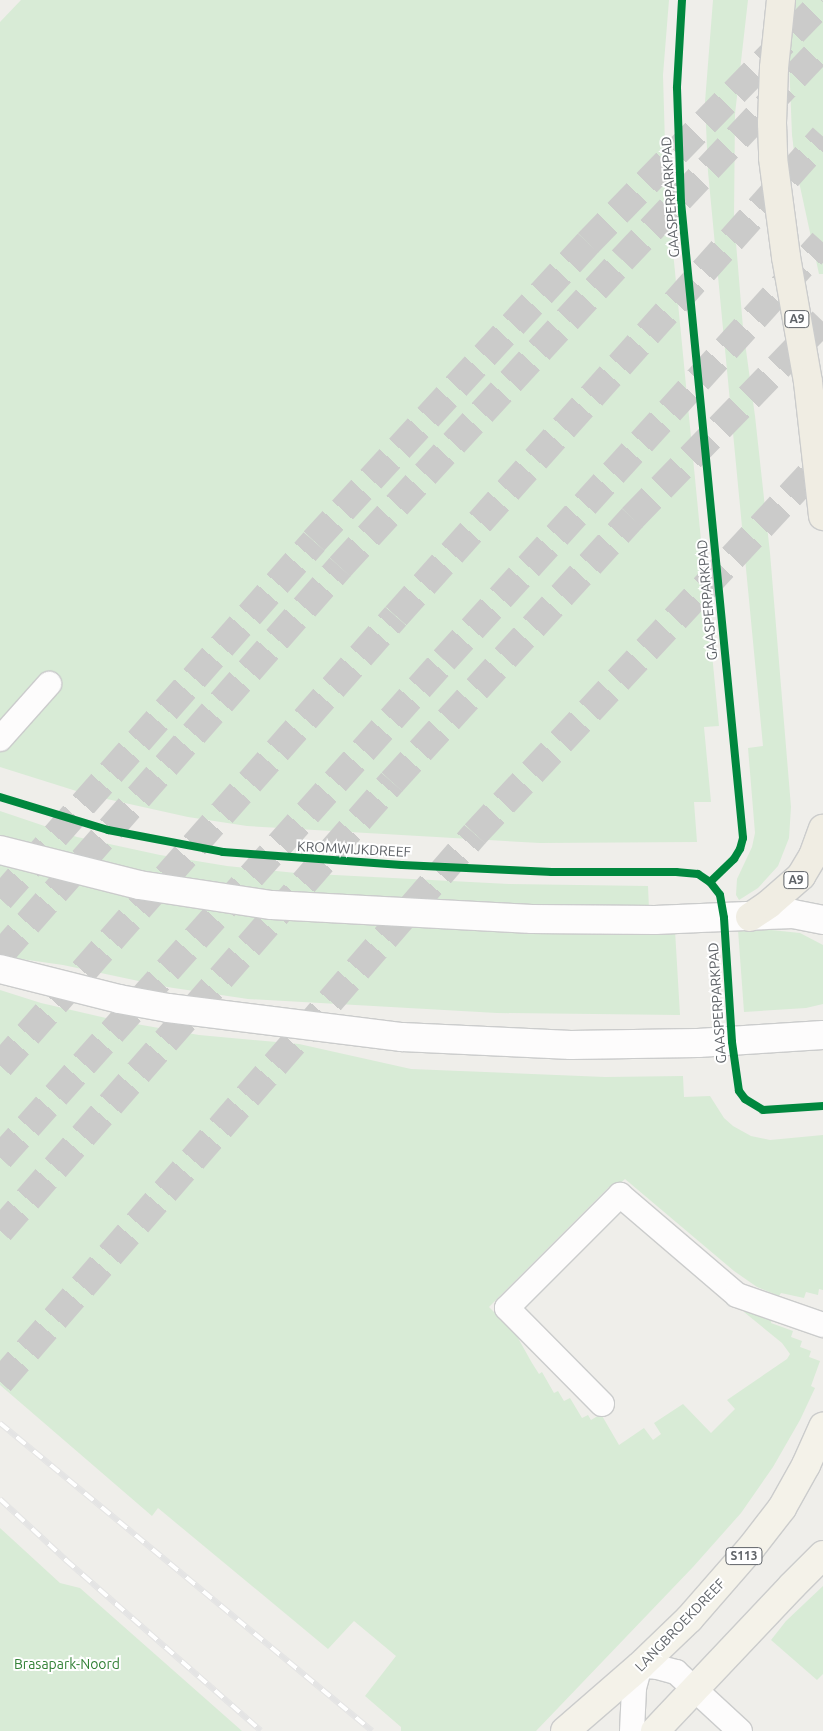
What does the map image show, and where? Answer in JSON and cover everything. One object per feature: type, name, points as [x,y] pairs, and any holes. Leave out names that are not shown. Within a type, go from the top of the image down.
[{"type":"highway","name":"A9","points":[[781,0],[774,68],[773,158],[786,257],[815,377],[823,516]]},
{"type":"highway","name":"A9","points":[[750,917],[769,904],[801,876],[813,856],[823,829]]},
{"type":"main road","points":[[0,850],[139,885],[272,905],[532,919],[655,920],[793,914],[823,920]]},
{"type":"main road","points":[[0,969],[119,999],[168,1008],[402,1037],[571,1045],[745,1041],[823,1035]]},
{"type":"main road","name":"LANGBROEKDREEF","points":[[565,1731],[640,1666],[689,1619],[751,1548],[782,1508],[806,1465],[823,1427]]},
{"type":"main road","points":[[655,1731],[823,1555]]},
{"type":"lane","points":[[0,739],[49,684]]},
{"type":"lane","points":[[602,1404],[508,1308],[620,1195],[736,1295],[823,1324]]},
{"type":"lane","points":[[632,1731],[634,1688],[640,1666],[657,1667],[676,1672],[740,1731]]},
{"type":"green space","points":[[21,0],[669,0],[663,75],[666,179],[719,726],[704,727],[711,802],[694,802],[697,842],[540,843],[247,826],[188,817],[89,795],[0,767],[0,22]]},
{"type":"green space","points":[[713,0],[748,0],[735,114],[734,218],[743,328],[770,553],[791,807],[789,838],[778,866],[758,888],[739,900],[736,895],[737,879],[752,847],[755,833],[748,748],[763,746],[708,172],[705,102]]},
{"type":"green space","points":[[795,0],[823,0],[823,274],[819,274],[796,168],[792,135],[789,60]]},
{"type":"green space","points":[[0,811],[77,837],[160,855],[227,866],[296,873],[509,884],[648,886],[649,909],[540,908],[298,895],[151,876],[0,836]]},
{"type":"green space","points":[[0,861],[46,874],[675,930],[680,1015],[497,1013],[248,999],[167,987],[63,965],[0,956]]},
{"type":"green space","points":[[753,928],[800,933],[823,945],[823,1004],[806,1008],[744,1012],[738,930]]},
{"type":"green space","points":[[0,990],[41,1003],[119,1021],[199,1035],[299,1044],[411,1069],[605,1077],[683,1076],[684,1097],[710,1096],[724,1118],[733,1126],[751,1136],[770,1140],[823,1135],[823,1290],[819,1289],[818,1295],[806,1292],[804,1298],[781,1293],[779,1296],[757,1287],[734,1271],[625,1179],[613,1190],[609,1187],[489,1307],[506,1324],[509,1322],[532,1363],[539,1374],[542,1372],[554,1393],[558,1391],[564,1401],[570,1398],[582,1418],[588,1415],[591,1420],[601,1414],[619,1445],[644,1428],[653,1440],[661,1434],[654,1423],[683,1404],[711,1433],[735,1409],[727,1400],[787,1359],[790,1354],[782,1343],[744,1312],[751,1311],[772,1319],[771,1323],[793,1331],[791,1337],[802,1341],[800,1347],[811,1351],[809,1357],[820,1361],[811,1386],[815,1388],[800,1420],[773,1467],[741,1513],[693,1567],[536,1731],[401,1731],[401,1727],[365,1696],[396,1656],[354,1621],[328,1649],[158,1508],[152,1516],[0,1385]]},
{"type":"green space","name":"Brasapark-Noord","points":[[0,1528],[60,1583],[80,1588],[242,1731],[0,1731]]},
{"type":"green space","points":[[823,1586],[823,1674],[817,1680],[771,1640],[786,1621]]},
{"type":"tunnel","points":[[0,899],[314,541],[588,243],[823,1]]},
{"type":"tunnel","points":[[0,955],[340,567],[622,260],[823,47]]},
{"type":"tunnel","points":[[0,1066],[396,616],[823,137]]},
{"type":"tunnel","points":[[0,1158],[444,660],[823,242]]},
{"type":"tunnel","points":[[0,1231],[392,782],[632,518],[823,321]]},
{"type":"tunnel","points":[[0,1382],[475,834],[823,460]]},
{"type":"railway","points":[[0,1423],[372,1731]]},
{"type":"railway","points":[[0,1499],[66,1560],[261,1731]]},
{"type":"cycle path","name":"GAASPERPARKPAD","points":[[682,0],[677,88],[681,202],[743,838],[740,849],[734,859],[710,882]]},
{"type":"cycle path","name":"KROMWIJKDREEF","points":[[0,797],[108,830],[223,852],[402,865],[552,872],[676,872],[698,874],[710,882],[720,895],[724,918],[732,1042],[739,1091],[745,1099],[763,1110],[823,1106]]}]
